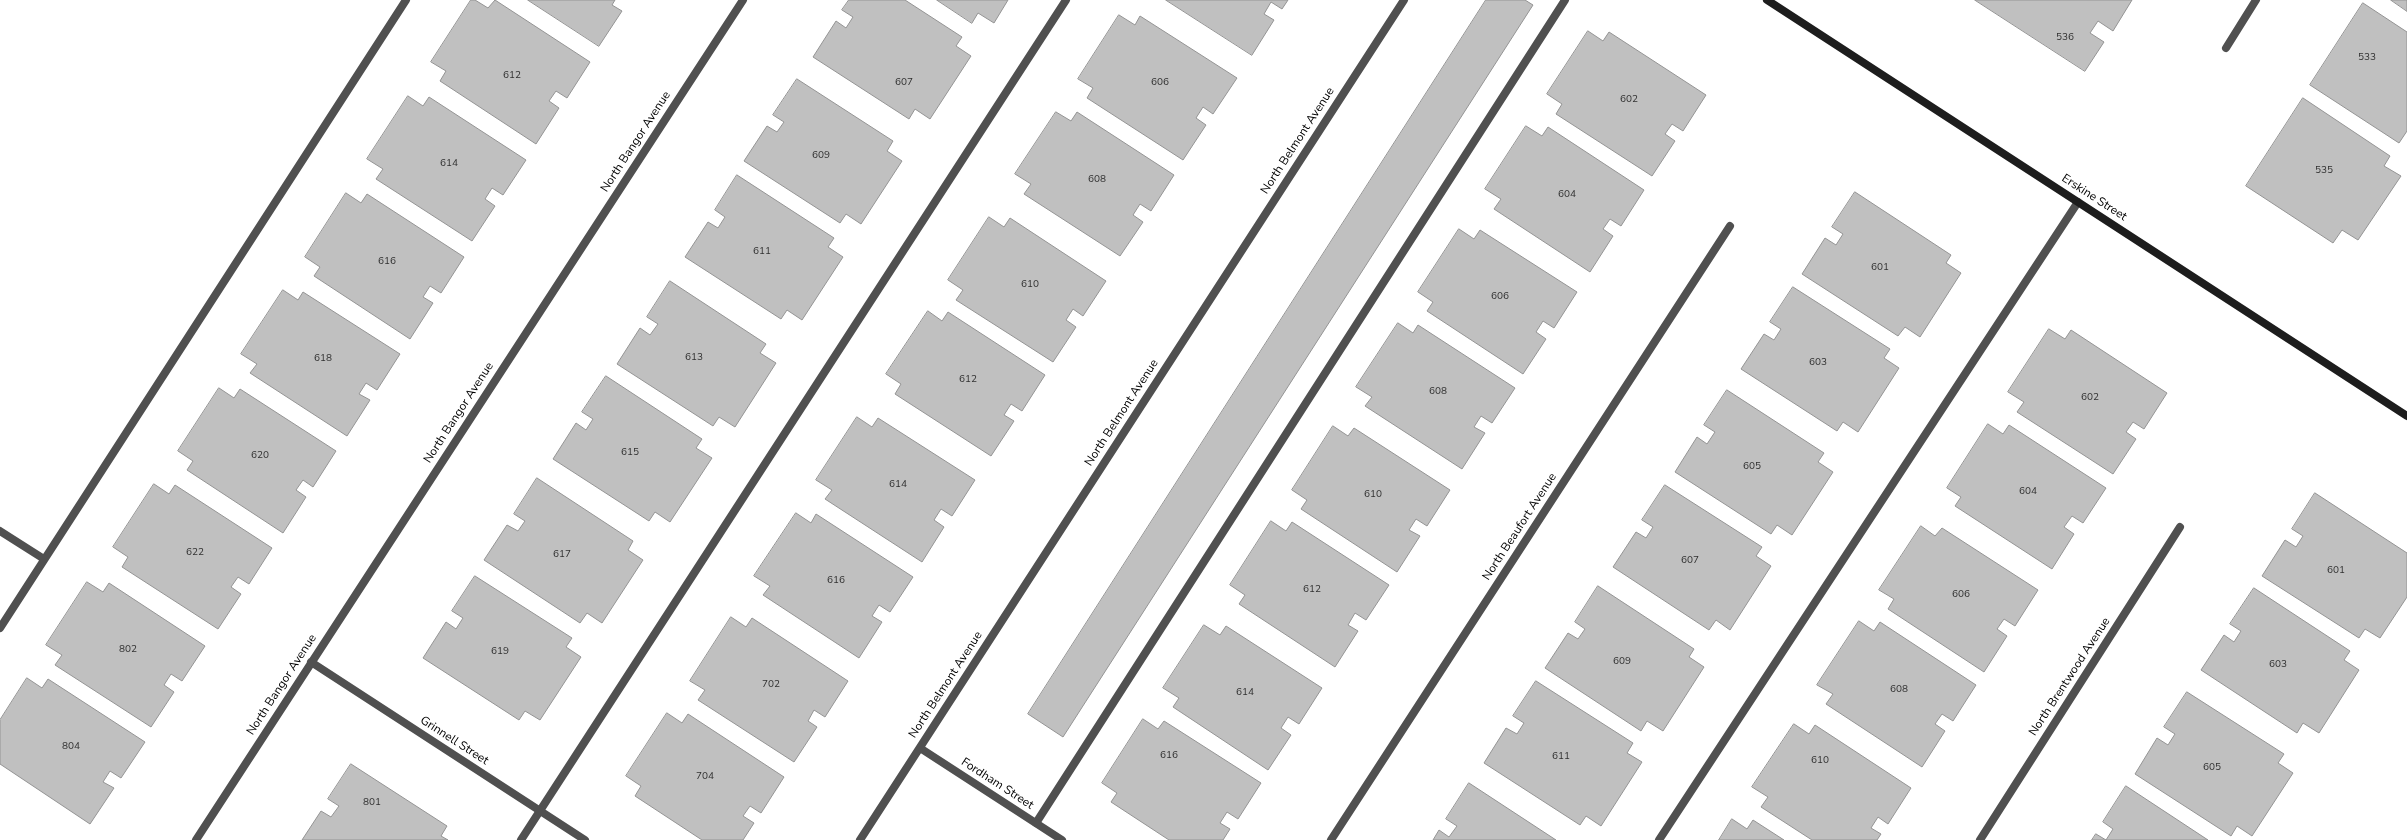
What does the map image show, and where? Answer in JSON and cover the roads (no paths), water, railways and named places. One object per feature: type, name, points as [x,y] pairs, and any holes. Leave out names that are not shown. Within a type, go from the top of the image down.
[{"type":"main road","name":"Erskine Street","points":[[1767,0],[2407,416]]},
{"type":"street","points":[[0,628],[406,0]]},
{"type":"street","name":"North Bangor Avenue","points":[[196,840],[743,0]]},
{"type":"street","points":[[521,840],[1066,0]]},
{"type":"street","name":"North Belmont Avenue","points":[[860,840],[1404,0]]},
{"type":"street","points":[[1036,823],[1565,0]]},
{"type":"street","points":[[2226,48],[2256,0]]},
{"type":"street","points":[[1659,840],[2078,202]]},
{"type":"street","name":"North Beaufort Avenue","points":[[1331,840],[1730,226]]},
{"type":"street","name":"North Brentwood Avenue","points":[[1980,840],[2180,527]]},
{"type":"street","points":[[0,531],[44,559]]},
{"type":"street","name":"Grinnell Street","points":[[311,662],[585,840]]},
{"type":"street","name":"Fordham Street","points":[[920,748],[1062,840]]}]
